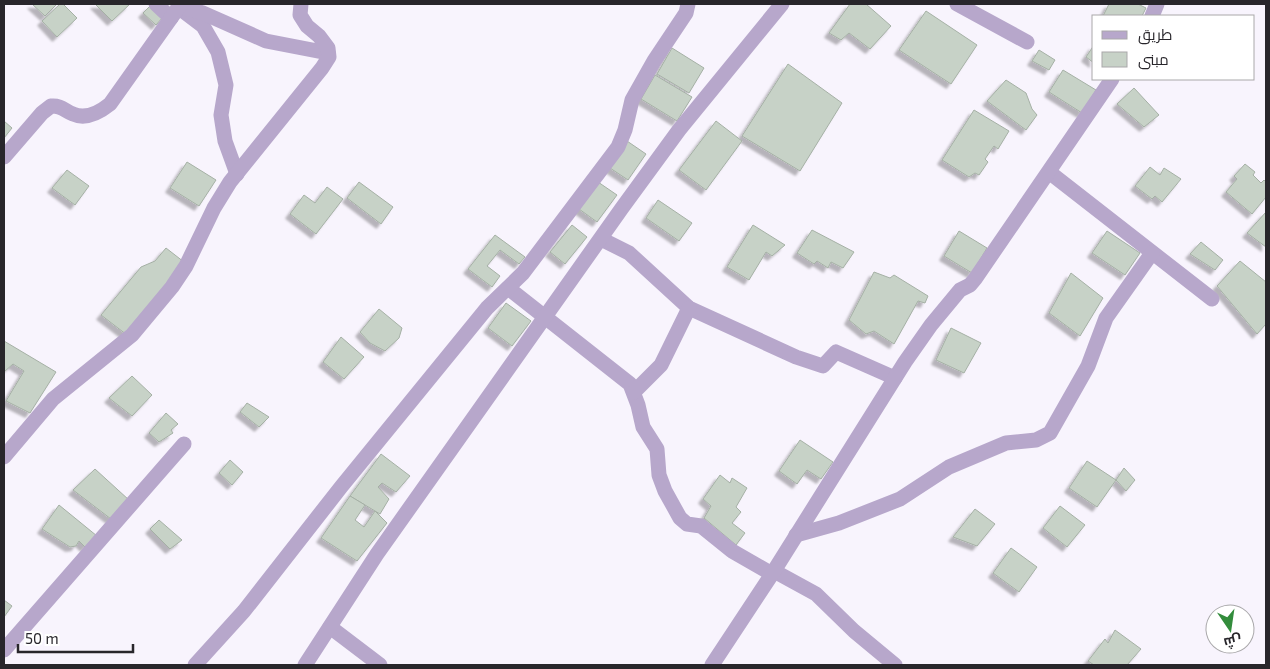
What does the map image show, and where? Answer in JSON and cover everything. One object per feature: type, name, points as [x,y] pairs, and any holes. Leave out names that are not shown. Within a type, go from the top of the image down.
[{"type":"street","points":[[156,4],[203,13],[266,41],[328,53]]},
{"type":"street","points":[[4,458],[39,413],[63,388],[132,335],[172,287],[194,252],[214,208],[236,174],[322,68],[329,57],[328,53],[320,36],[307,26],[300,15],[301,4]]},
{"type":"street","points":[[195,665],[244,611],[341,487],[487,308],[523,273],[618,147],[625,130],[632,100],[654,61],[686,13],[688,4]]},
{"type":"street","points":[[305,665],[377,554],[544,317],[679,130],[782,4]]},
{"type":"street","points":[[956,4],[1027,42]]},
{"type":"street","points":[[4,157],[42,113],[52,106],[63,108],[75,115],[88,116],[101,111],[110,104],[177,9]]},
{"type":"street","points":[[177,9],[203,26],[218,52],[226,85],[221,115],[225,141],[236,174]]},
{"type":"street","points":[[712,665],[773,573],[895,378],[931,325],[960,290],[975,280],[1111,80]]},
{"type":"street","points":[[1049,172],[1212,299]]},
{"type":"street","points":[[601,239],[630,253],[689,308],[796,357],[823,366],[836,352],[895,378]]},
{"type":"street","points":[[796,535],[839,523],[900,499],[949,467],[1006,443],[1036,440],[1050,433],[1088,366],[1106,318],[1152,253]]},
{"type":"street","points":[[508,288],[623,377],[634,392],[643,427],[657,449],[662,483],[680,518],[687,524],[701,526],[732,551],[816,594],[854,631],[895,665]]},
{"type":"street","points":[[634,392],[661,365],[689,308]]},
{"type":"street","points":[[4,650],[184,444]]},
{"type":"street","points":[[330,627],[380,665]]},
{"type":"building","points":[[32,4],[57,4],[45,16]]},
{"type":"building","points":[[60,4],[63,4],[77,18],[57,37],[42,21]]},
{"type":"building","points":[[95,4],[130,4],[112,21]]},
{"type":"building","points":[[850,4],[866,4],[891,26],[870,49],[849,33],[841,40],[829,33]]},
{"type":"building","points":[[1109,4],[1138,4],[1146,8],[1142,15],[1104,15]]},
{"type":"building","points":[[150,6],[163,17],[156,25],[143,13]]},
{"type":"building","points":[[926,11],[977,45],[951,84],[899,50]]},
{"type":"building","points":[[672,48],[704,68],[689,93],[657,74]]},
{"type":"building","points":[[1092,48],[1092,62],[1086,57]]},
{"type":"building","points":[[1039,50],[1055,60],[1049,70],[1032,61]]},
{"type":"building","points":[[788,64],[842,103],[800,171],[742,136]]},
{"type":"building","points":[[1063,70],[1096,90],[1082,113],[1049,92]]},
{"type":"building","points":[[655,75],[692,97],[677,121],[641,99]]},
{"type":"building","points":[[1006,80],[1026,93],[1032,109],[1037,115],[1026,130],[987,101]]},
{"type":"building","points":[[1134,88],[1159,115],[1144,127],[1117,104]]},
{"type":"building","points":[[974,110],[1009,131],[998,149],[994,146],[985,159],[988,162],[979,175],[975,173],[969,177],[942,160]]},
{"type":"building","points":[[4,121],[12,128],[4,138]]},
{"type":"building","points":[[716,121],[742,141],[706,190],[679,170]]},
{"type":"building","points":[[627,141],[646,154],[628,180],[610,168]]},
{"type":"building","points":[[187,162],[216,180],[199,206],[170,188]]},
{"type":"building","points":[[1245,164],[1255,172],[1253,175],[1261,183],[1264,180],[1266,182],[1266,197],[1252,214],[1226,192],[1237,179],[1234,176]]},
{"type":"building","points":[[1150,167],[1160,175],[1164,168],[1181,179],[1162,202],[1155,196],[1152,199],[1135,186]]},
{"type":"building","points":[[67,170],[89,186],[75,205],[52,188]]},
{"type":"building","points":[[359,182],[393,207],[381,224],[347,198]]},
{"type":"building","points":[[598,182],[617,195],[597,222],[579,209]]},
{"type":"building","points":[[327,187],[343,199],[316,234],[290,214],[304,195],[315,203]]},
{"type":"building","points":[[658,200],[692,223],[679,241],[646,218]]},
{"type":"building","points":[[1266,212],[1266,247],[1247,233]]},
{"type":"building","points":[[572,225],[587,237],[565,264],[550,252]]},
{"type":"building","points":[[753,225],[785,245],[772,256],[766,252],[749,280],[727,267]]},
{"type":"building","points":[[812,230],[854,252],[843,268],[831,262],[828,268],[817,261],[814,264],[797,253]]},
{"type":"building","points":[[959,231],[987,248],[972,273],[944,256]]},
{"type":"building","points":[[1107,231],[1140,253],[1125,275],[1092,253]]},
{"type":"building","points":[[495,235],[525,257],[519,264],[500,250],[487,266],[500,276],[492,287],[468,269]]},
{"type":"building","points":[[1201,242],[1223,260],[1215,270],[1190,254]]},
{"type":"building","points":[[166,248],[184,262],[127,335],[101,315],[141,267],[155,261]]},
{"type":"building","points":[[1240,261],[1266,282],[1266,324],[1257,334],[1217,286]]},
{"type":"building","points":[[874,272],[890,278],[894,275],[928,296],[925,303],[918,301],[894,344],[874,331],[866,334],[849,320]]},
{"type":"building","points":[[1071,273],[1103,298],[1080,336],[1049,313]]},
{"type":"building","points":[[506,303],[531,321],[512,346],[488,328]]},
{"type":"building","points":[[379,309],[402,328],[399,338],[385,351],[370,343],[360,332]]},
{"type":"building","points":[[951,328],[981,343],[964,373],[936,360]]},
{"type":"building","points":[[341,337],[364,357],[344,379],[323,362]]},
{"type":"building","points":[[4,341],[56,372],[30,413],[6,401],[24,371],[13,364],[4,372]]},
{"type":"building","points":[[132,376],[152,395],[132,416],[109,398]]},
{"type":"building","points":[[247,403],[269,417],[259,427],[240,412]]},
{"type":"building","points":[[166,413],[178,424],[171,430],[173,433],[159,442],[149,433]]},
{"type":"building","points":[[800,440],[833,462],[821,479],[807,470],[797,484],[779,471]]},
{"type":"building","points":[[381,454],[410,476],[396,492],[382,483],[378,487],[389,499],[380,514],[350,496]]},
{"type":"building","points":[[230,460],[243,472],[232,485],[219,473]]},
{"type":"building","points":[[1087,461],[1116,480],[1097,507],[1069,488]]},
{"type":"building","points":[[1124,468],[1135,480],[1126,491],[1116,480]]},
{"type":"building","points":[[95,469],[129,500],[111,519],[73,490]]},
{"type":"building","points":[[720,475],[730,483],[732,478],[747,488],[736,507],[741,512],[732,523],[745,533],[736,545],[704,518],[711,506],[703,499]]},
{"type":"building","points":[[350,496],[365,505],[355,520],[364,527],[375,511],[387,523],[357,561],[321,538]]},
{"type":"building","points":[[59,505],[97,536],[85,547],[79,541],[76,546],[70,547],[42,529]]},
{"type":"building","points":[[1060,506],[1085,525],[1067,547],[1043,528]]},
{"type":"building","points":[[975,509],[995,524],[977,546],[953,537]]},
{"type":"building","points":[[159,520],[182,540],[170,549],[150,529]]},
{"type":"building","points":[[1011,548],[1037,567],[1019,592],[993,573]]},
{"type":"building","points":[[4,600],[12,606],[4,617]]},
{"type":"building","points":[[1115,630],[1141,649],[1127,665],[1094,665],[1088,661],[1105,639],[1108,643]]}]
